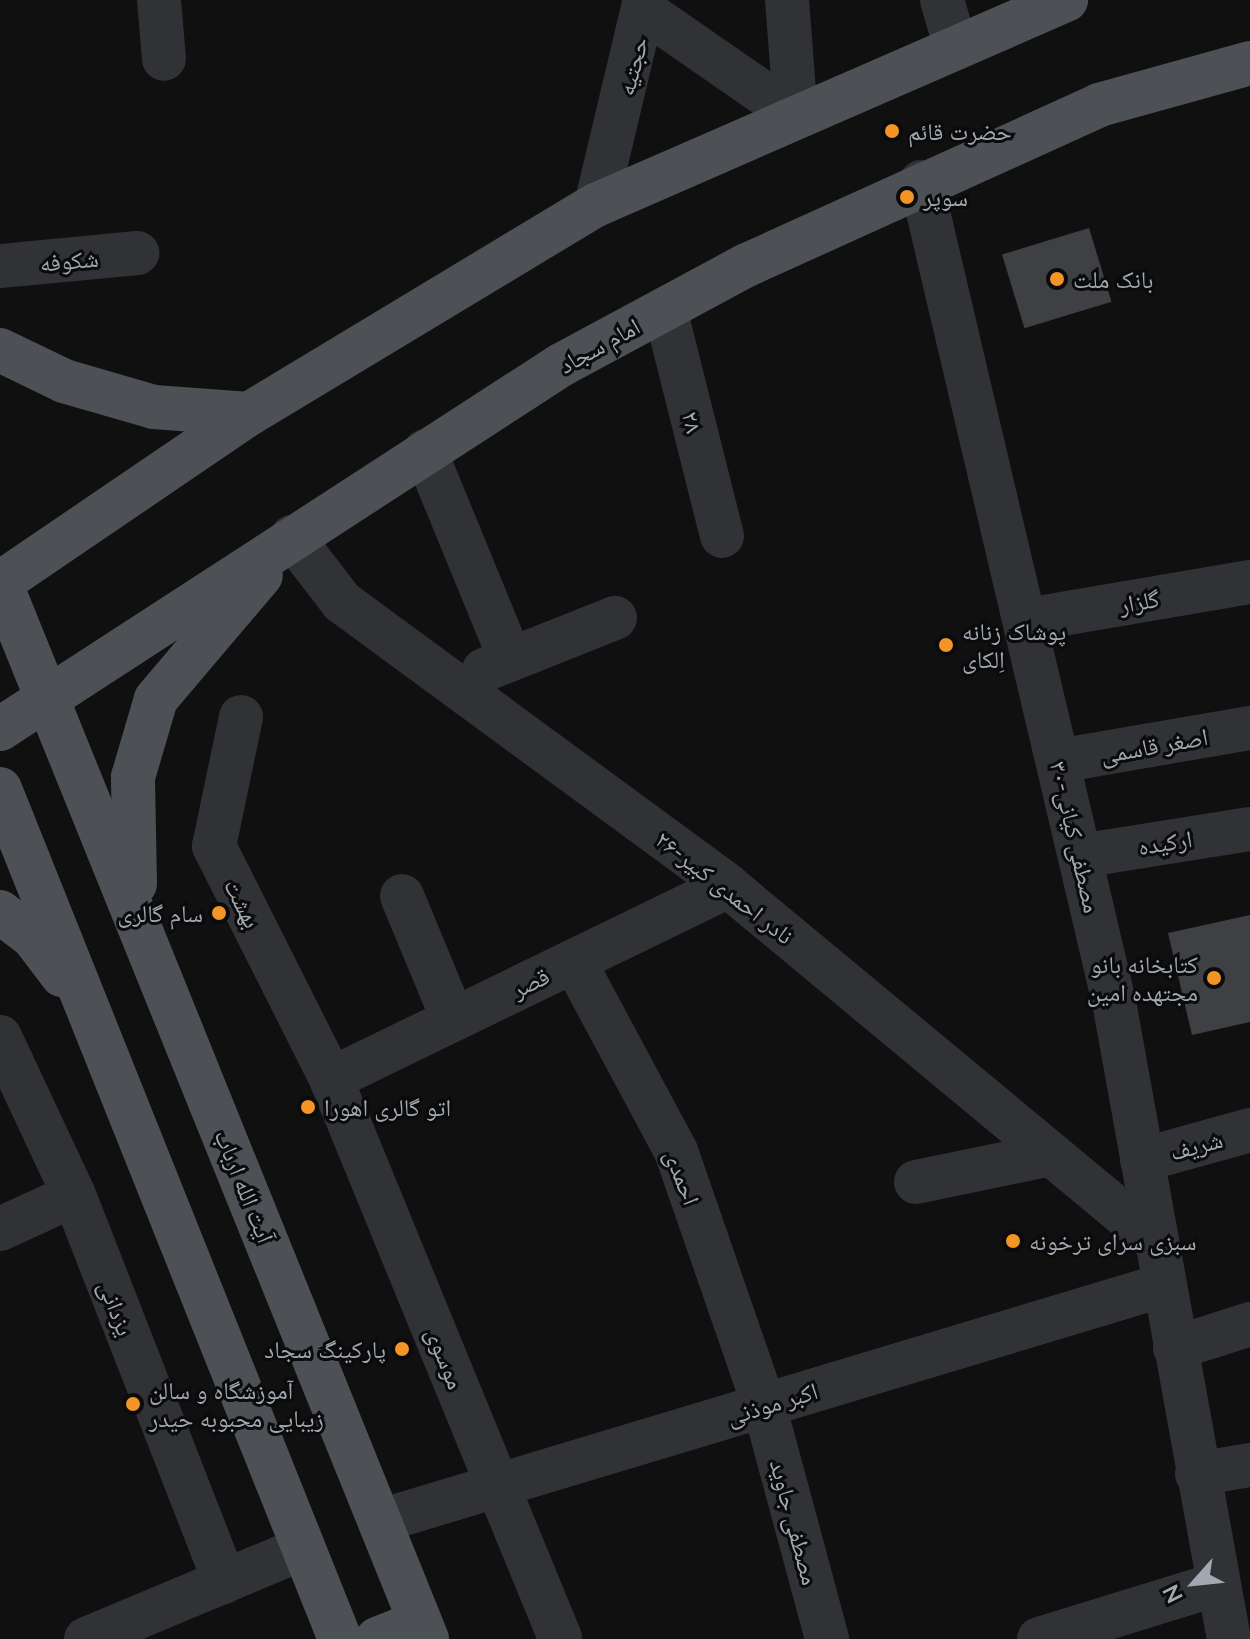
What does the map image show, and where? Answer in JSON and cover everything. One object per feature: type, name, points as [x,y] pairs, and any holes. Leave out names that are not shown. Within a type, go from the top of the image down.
[{"type":"main road","points":[[0,583],[249,414],[596,205],[1066,0]]},
{"type":"main road","name":"امام سجاد","points":[[0,729],[55,715],[292,537],[425,451],[665,309],[921,182],[1099,105],[1250,63]]},
{"type":"main road","points":[[0,350],[64,381],[154,407],[249,414]]},
{"type":"main road","points":[[151,953],[133,875],[133,777],[156,699],[292,537]]},
{"type":"main road","name":"آیت الله ارباب","points":[[0,583],[424,1630]]},
{"type":"main road","points":[[0,789],[340,1639]]},
{"type":"main road","points":[[0,912],[33,937],[87,1007]]},
{"type":"main road","points":[[377,1639],[424,1630]]},
{"type":"street","points":[[159,0],[164,59]]},
{"type":"street","points":[[787,0],[796,116]]},
{"type":"street","points":[[942,0],[956,48]]},
{"type":"street","name":"حجتیه","points":[[596,205],[645,6],[796,116]]},
{"type":"street","name":"۳۰-مصطفی کیانی","points":[[921,182],[1027,620],[1080,856],[1142,1160],[1229,1639]]},
{"type":"street","name":"شکوفه","points":[[0,266],[137,253]]},
{"type":"street","name":"۲۸","points":[[665,309],[722,536]]},
{"type":"street","points":[[425,451],[510,658]]},
{"type":"street","name":"۲۶-نادر احمدی کبیر","points":[[292,537],[342,602],[728,886],[1157,1242]]},
{"type":"street","name":"گلزار","points":[[1027,620],[1250,582]]},
{"type":"street","points":[[453,684],[510,658],[615,618]]},
{"type":"street","name":"بهشت","points":[[241,717],[214,846],[331,1079]]},
{"type":"street","name":"اصغر قاسمی","points":[[1058,761],[1250,728]]},
{"type":"street","name":"ارکیده","points":[[1080,856],[1250,829]]},
{"type":"street","name":"قصر","points":[[331,1079],[728,886]]},
{"type":"street","points":[[402,896],[453,1019]]},
{"type":"street","name":"احمدی","points":[[574,961],[676,1151],[764,1405]]},
{"type":"street","name":"یزدانی","points":[[0,1037],[74,1195],[225,1582]]},
{"type":"street","name":"موسوی","points":[[331,1079],[560,1638]]},
{"type":"street","name":"شریف","points":[[1142,1160],[1250,1130]]},
{"type":"street","points":[[916,1182],[1051,1154]]},
{"type":"street","points":[[0,1229],[74,1195]]},
{"type":"street","name":"اکبر موذنی","points":[[380,1521],[1164,1285]]},
{"type":"street","points":[[1175,1348],[1250,1324]]},
{"type":"street","name":"مصطفی جاوید","points":[[764,1405],[827,1639]]},
{"type":"street","points":[[1197,1474],[1250,1465]]},
{"type":"street","points":[[86,1639],[164,1625],[225,1582],[304,1548]]},
{"type":"street","points":[[1039,1639],[1218,1584]]},
{"type":"building","name":"بانک ملت","points":[[1089,228],[1112,302],[1024,328],[1002,255]]},
{"type":"building","name":"کتابخانه بانو مجتهده امین","points":[[1250,915],[1250,1022],[1192,1035],[1168,933]]},
{"type":"place","name":"حضرت قائم","points":[[892,131]]},
{"type":"place","name":"سوپر","points":[[907,197]]},
{"type":"place","name":"بانک ملت","points":[[1057,279]]},
{"type":"place","name":"پوشاک زنانه اِلکای","points":[[946,645]]},
{"type":"place","name":"سام گالری","points":[[219,913]]},
{"type":"place","name":"کتابخانه بانو مجتهده امین","points":[[1214,978]]},
{"type":"place","name":"اتو گالری اهورا","points":[[308,1107]]},
{"type":"place","name":"سبزی سرای ترخونه","points":[[1013,1241]]},
{"type":"place","name":"پارکینگ سجاد","points":[[402,1349]]},
{"type":"place","name":"آموزشگاه و سالن زیبایی محبوبه حیدر","points":[[133,1404]]}]
